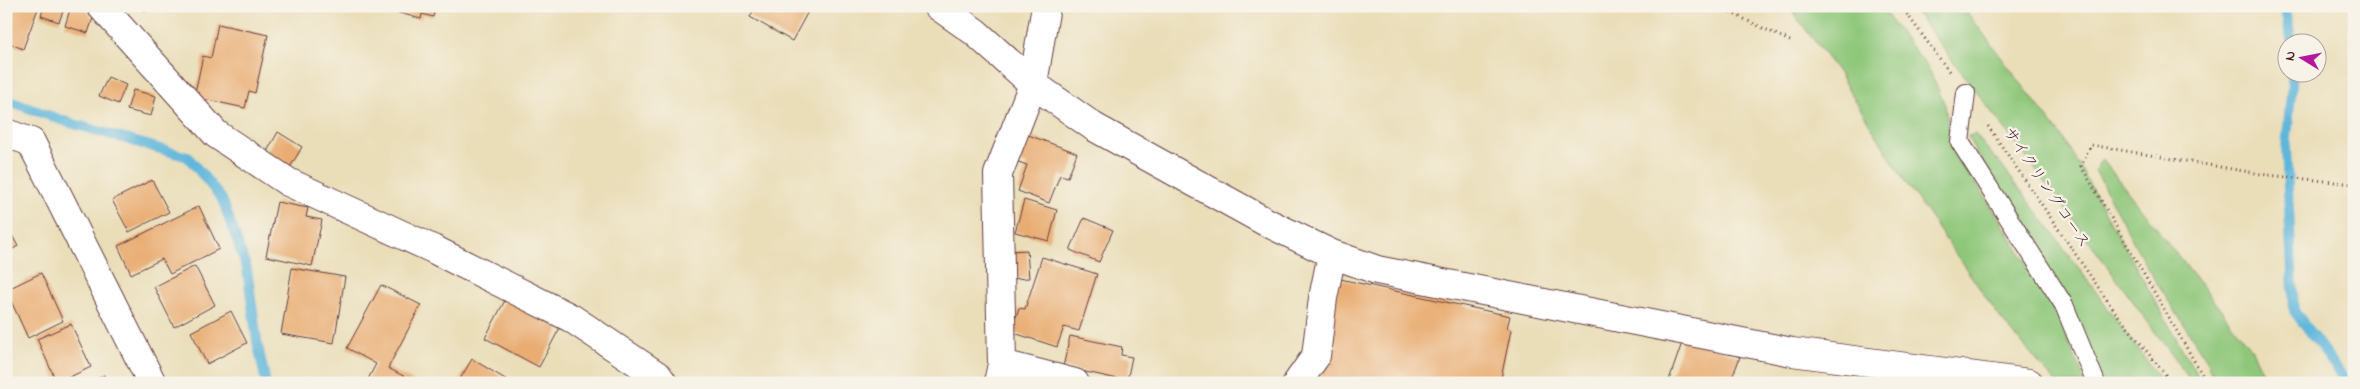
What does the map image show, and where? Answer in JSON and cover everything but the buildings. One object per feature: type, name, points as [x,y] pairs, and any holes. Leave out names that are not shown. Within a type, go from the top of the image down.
[{"type":"street","points":[[100,6],[216,134],[288,182],[433,249],[570,318],[658,376],[663,383]]},
{"type":"street","points":[[938,6],[975,32],[1033,84],[1094,127],[1266,222],[1332,254],[1376,270],[1792,352],[2028,383]]},
{"type":"street","points":[[1046,6],[1033,84],[998,174],[1000,373],[1075,383]]},
{"type":"street","points":[[6,133],[31,142],[152,383]]},
{"type":"street","points":[[1297,383],[1316,356],[1323,298],[1332,254]]},
{"type":"lane","points":[[1966,93],[1960,142],[2064,305],[2096,383]]},
{"type":"path","points":[[1717,6],[1790,41]]},
{"type":"path","name":"サイクリングコース","points":[[1901,6],[1966,93],[2113,309],[2172,383]]},
{"type":"path","points":[[2207,383],[2081,166],[2091,145],[2267,175],[2354,184]]},
{"type":"green space","points":[[1788,6],[1880,6],[1930,71],[1945,105],[1952,149],[1988,201],[2052,304],[2086,383],[2056,383],[2001,319],[1902,177],[1838,72]]},
{"type":"green space","points":[[1911,6],[1962,6],[2065,141],[2198,377],[2191,381],[2058,199]]},
{"type":"green space","points":[[1975,134],[2048,226],[2163,383],[2103,383],[1973,148],[1968,136]]},
{"type":"green space","points":[[2102,159],[2252,350],[2268,383],[2215,383],[2208,362],[2149,271],[2095,170]]},
{"type":"waterway","points":[[2284,6],[2290,32]]},
{"type":"waterway","points":[[2292,82],[2286,148],[2294,311],[2348,383]]},
{"type":"waterway","points":[[6,100],[67,122],[188,157],[222,199],[247,269],[257,341],[266,383]]}]
